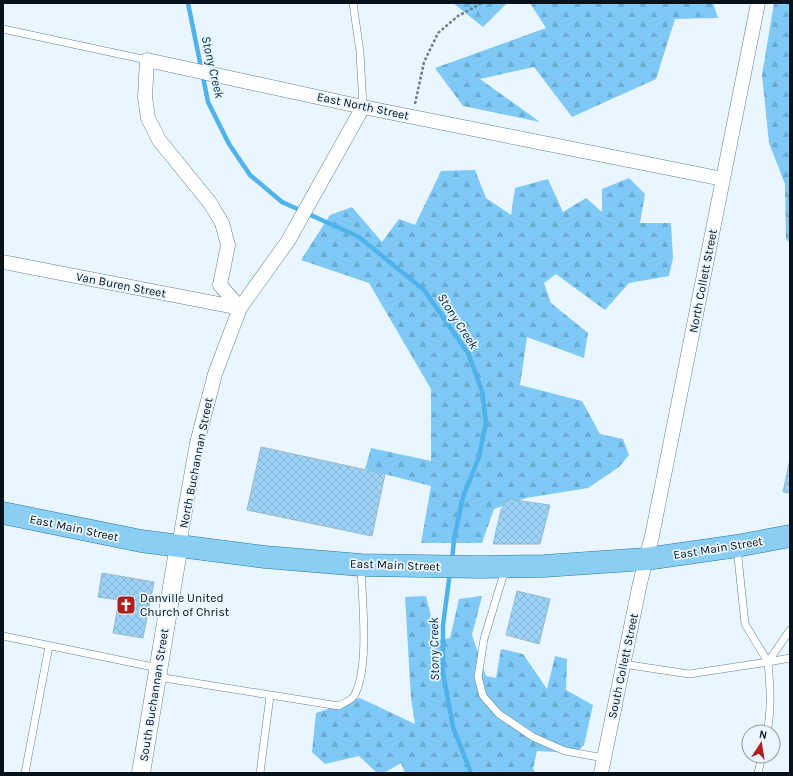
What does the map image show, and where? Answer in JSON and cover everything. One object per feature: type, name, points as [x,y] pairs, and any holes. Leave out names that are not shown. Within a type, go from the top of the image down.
[{"type":"main road","name":"East Main Street","points":[[3,513],[141,541],[265,557],[361,565],[418,567],[544,566],[646,559],[737,546],[790,536]]},
{"type":"street","name":"North Collett Street","points":[[646,559],[758,3]]},
{"type":"street","name":"East North Street","points":[[147,60],[363,107],[723,179]]},
{"type":"street","points":[[147,60],[145,97],[148,118],[159,140],[210,203],[222,223],[228,245],[220,285],[240,308]]},
{"type":"street","name":"North Buchannan Street","points":[[179,545],[197,443],[214,374],[240,308],[288,241],[363,107]]},
{"type":"street","name":"Van Buren Street","points":[[3,262],[240,308]]},
{"type":"street","name":"South Buchannan Street","points":[[141,773],[179,545]]},
{"type":"street","name":"South Collett Street","points":[[601,773],[646,559]]},
{"type":"lane","points":[[353,3],[360,52],[363,107]]},
{"type":"lane","name":"East North Street","points":[[3,29],[147,60]]},
{"type":"lane","points":[[737,546],[745,624],[768,662],[771,691],[769,724]]},
{"type":"lane","points":[[3,636],[270,696],[339,706],[354,697],[360,680],[364,652],[361,565]]},
{"type":"lane","points":[[504,567],[504,573],[484,639],[478,677],[483,696],[499,714],[533,737],[564,750],[604,758]]},
{"type":"lane","points":[[768,662],[790,630]]},
{"type":"lane","points":[[25,773],[49,646]]},
{"type":"lane","points":[[623,664],[689,674],[790,658]]},
{"type":"lane","points":[[260,773],[270,696]]},
{"type":"path","points":[[412,117],[424,62],[438,33],[458,16],[482,3]]},
{"type":"green space","points":[[453,3],[507,3],[483,27]]},
{"type":"green space","points":[[530,3],[713,3],[718,18],[675,19],[656,79],[572,117],[534,67],[480,79],[540,122],[463,106],[435,68],[546,28]]},
{"type":"green space","points":[[774,3],[790,3],[790,243],[786,239],[785,184],[769,143],[762,75]]},
{"type":"green space","points":[[475,170],[486,198],[511,215],[515,188],[548,179],[563,212],[586,198],[602,212],[602,189],[629,178],[645,194],[640,223],[671,223],[673,258],[669,276],[629,283],[605,310],[556,274],[544,283],[551,303],[588,333],[584,358],[527,337],[520,385],[582,401],[600,434],[623,439],[629,455],[619,467],[588,488],[526,498],[494,509],[482,543],[421,543],[431,486],[365,469],[371,448],[431,461],[431,389],[369,283],[301,260],[330,215],[352,207],[382,242],[399,219],[415,225],[441,171]]},
{"type":"green space","points":[[426,596],[437,640],[450,638],[459,599],[482,596],[472,635],[486,676],[496,678],[501,649],[523,654],[547,689],[555,656],[567,659],[566,690],[593,705],[584,745],[576,753],[537,751],[533,769],[536,773],[405,773],[401,763],[384,773],[377,773],[359,756],[325,764],[312,752],[316,713],[360,698],[415,724],[411,698],[405,597]]},
{"type":"building","points":[[261,447],[385,474],[372,536],[247,510]]},
{"type":"building","points":[[790,459],[790,493],[783,492]]},
{"type":"building","points":[[507,499],[550,505],[540,544],[493,544],[501,510]]},
{"type":"building","points":[[102,573],[154,582],[143,638],[113,633],[119,600],[98,597]]},
{"type":"building","points":[[517,591],[550,599],[539,644],[506,635]]},
{"type":"waterway","name":"Stony Creek","points":[[188,3],[208,102],[229,144],[250,175],[282,202],[359,237],[424,290],[468,353],[482,391],[486,422],[479,457],[463,497],[454,539],[452,561]]},
{"type":"waterway","name":"Stony Creek","points":[[450,572],[443,625],[443,673],[453,727],[471,773]]},
{"type":"place","name":"Danville United Church of Christ","points":[[126,605]]}]
